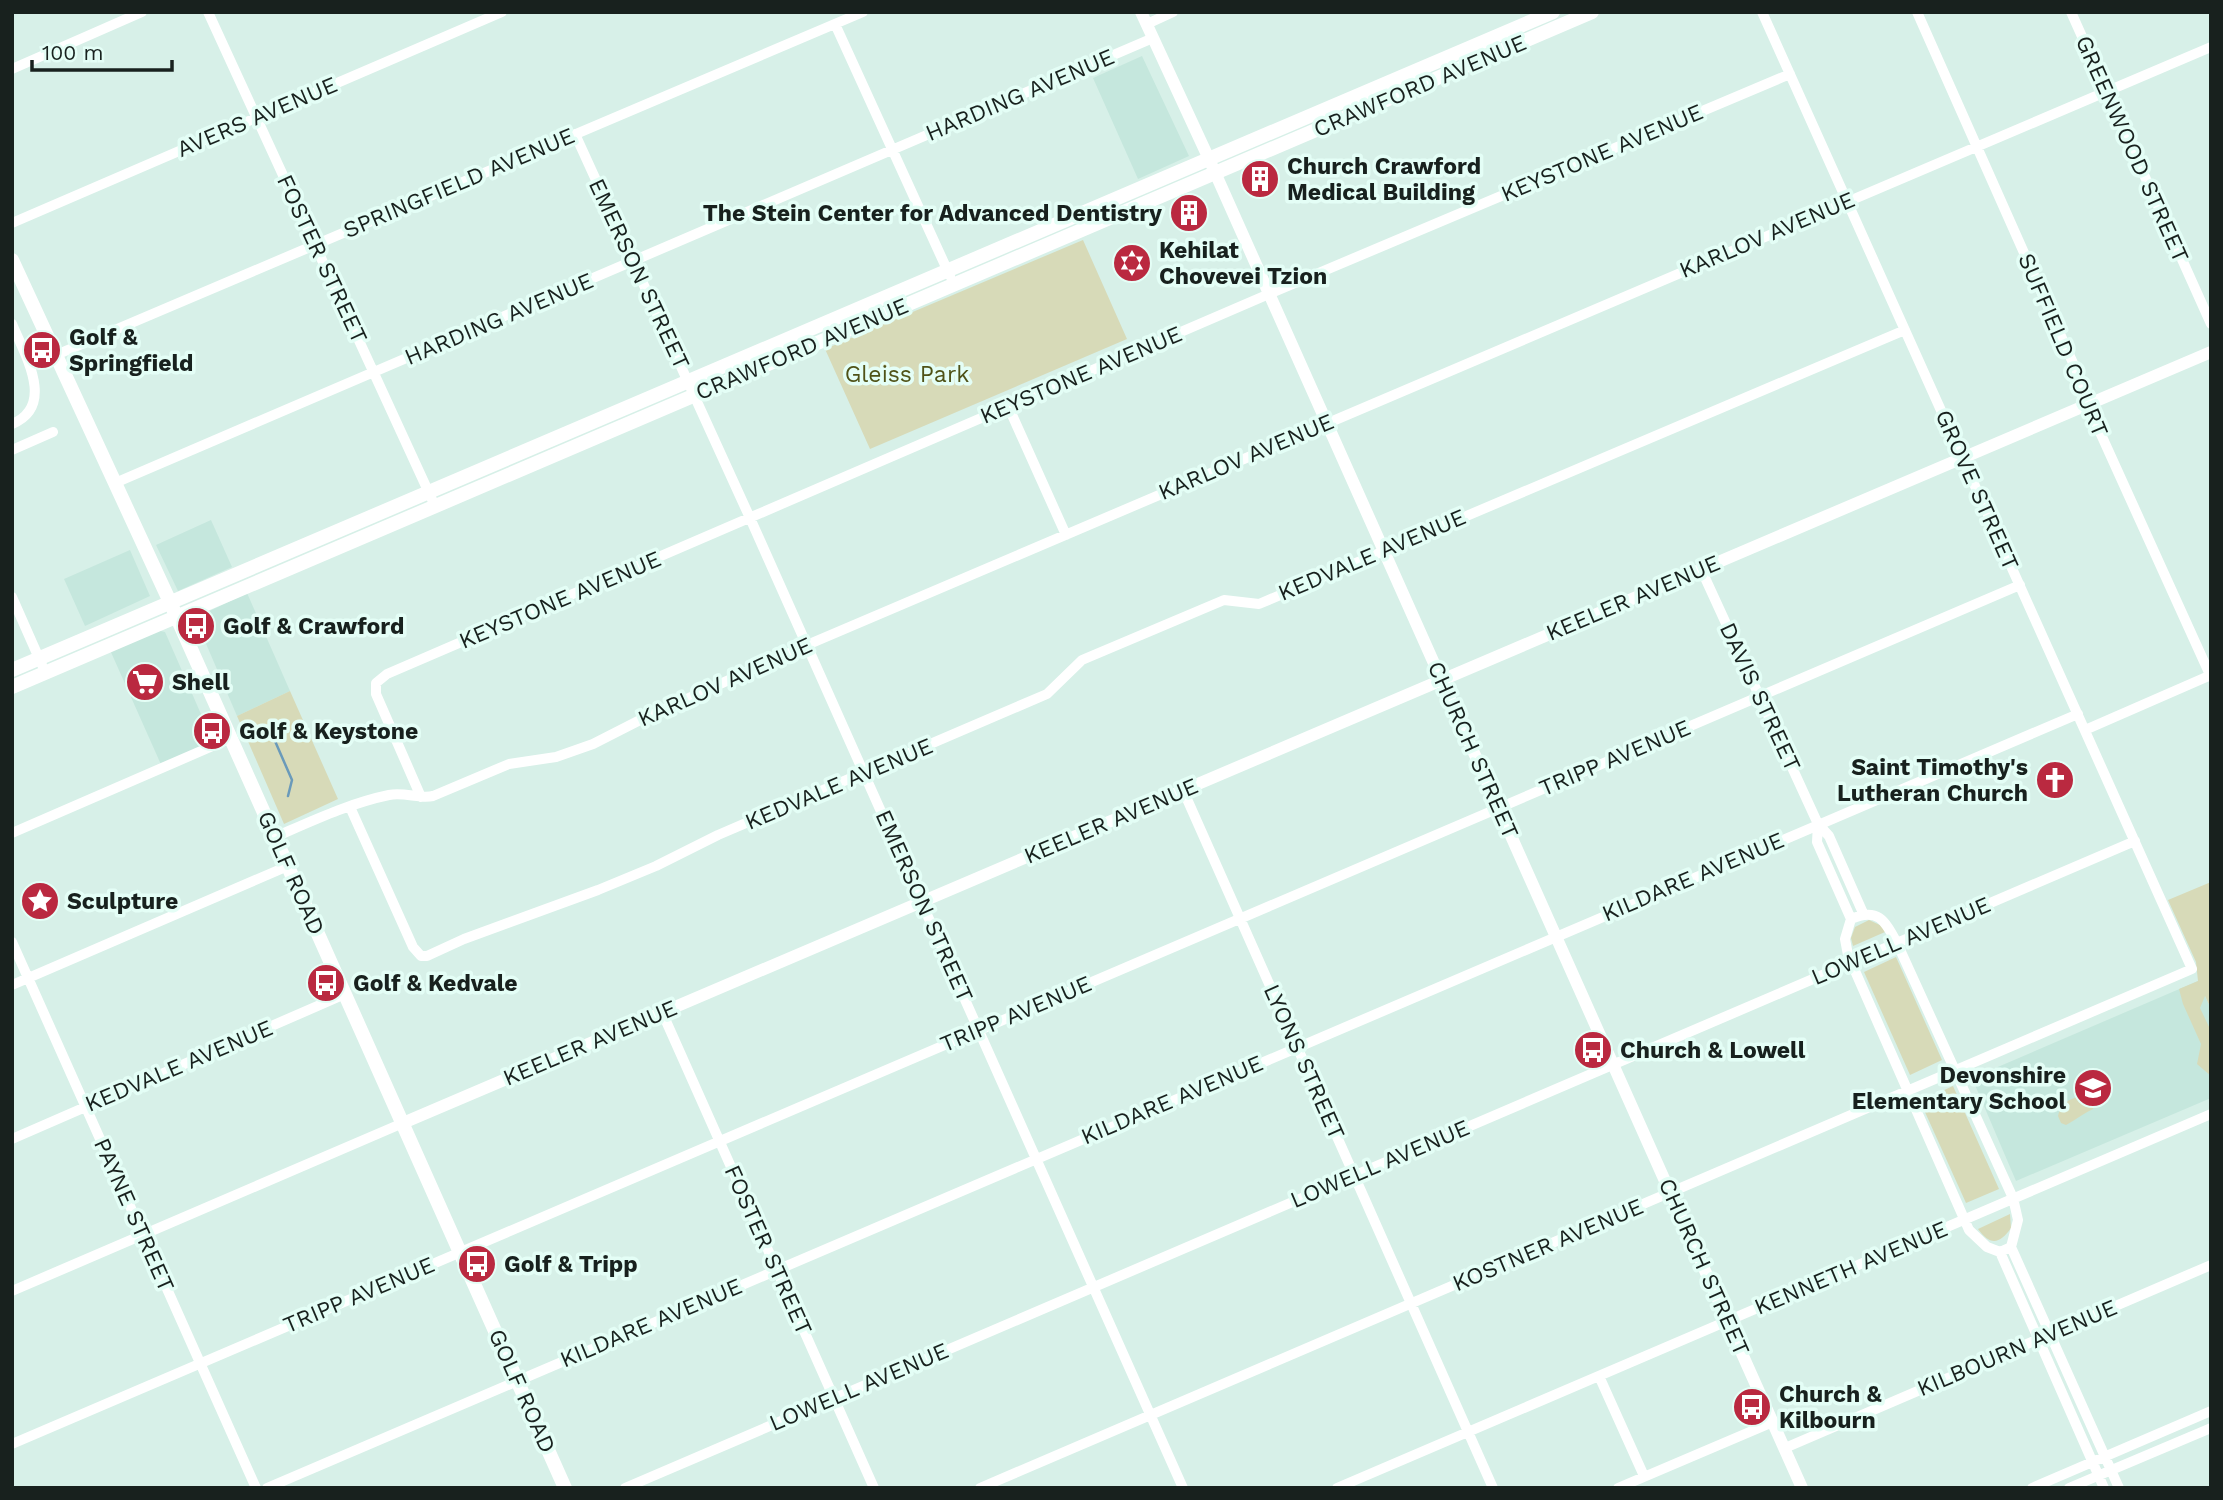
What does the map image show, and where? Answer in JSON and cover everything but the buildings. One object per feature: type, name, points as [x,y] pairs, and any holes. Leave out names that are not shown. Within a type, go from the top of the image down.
[{"type":"main road","name":"CRAWFORD AVENUE","points":[[951,277],[1215,173],[1473,55],[1553,12]]},
{"type":"main road","name":"CRAWFORD AVENUE","points":[[12,670],[429,492],[691,388],[951,277],[1209,159],[1473,55],[1592,12]]},
{"type":"main road","name":"GOLF ROAD","points":[[12,260],[170,601],[565,1488]]},
{"type":"main road","name":"CRAWFORD AVENUE","points":[[12,687],[435,506],[691,388]]},
{"type":"street","points":[[12,69],[142,12]]},
{"type":"street","name":"FOSTER STREET","points":[[208,12],[435,506]]},
{"type":"street","name":"AVERS AVENUE","points":[[12,223],[502,12]]},
{"type":"street","name":"SPRINGFIELD AVENUE","points":[[56,355],[863,12]]},
{"type":"street","points":[[1144,18],[1173,12]]},
{"type":"street","name":"GROVE STREET","points":[[1762,12],[2192,968]]},
{"type":"street","name":"SUFFIELD COURT","points":[[1917,12],[2090,404],[2094,419],[2211,676]]},
{"type":"street","name":"GREENWOOD STREET","points":[[2071,12],[2211,324]]},
{"type":"street","name":"CHURCH STREET","points":[[1144,18],[1802,1488]]},
{"type":"street","points":[[835,24],[951,277]]},
{"type":"street","name":"HARDING AVENUE","points":[[115,483],[1153,38]]},
{"type":"street","name":"KARLOV AVENUE","points":[[275,837],[349,807],[398,794],[433,796],[509,764],[556,757],[579,750],[807,645],[2211,47]]},
{"type":"street","name":"KEYSTONE AVENUE","points":[[421,797],[378,699],[376,684],[387,674],[1269,294],[1790,74]]},
{"type":"street","name":"EMERSON STREET","points":[[575,134],[922,901],[1183,1488]]},
{"type":"street","points":[[12,324],[34,384],[36,401],[29,413],[12,425]]},
{"type":"street","name":"KEDVALE AVENUE","points":[[349,807],[413,947],[421,956],[432,954],[476,934],[656,866],[718,835],[1047,694],[1082,660],[1224,600],[1259,604],[1905,330]]},
{"type":"street","name":"KEELER AVENUE","points":[[12,1291],[2211,352]]},
{"type":"street","points":[[1008,406],[1066,535]]},
{"type":"street","points":[[12,450],[52,432]]},
{"type":"street","name":"DAVIS STREET","points":[[1701,569],[1818,824],[1829,836],[1863,913]]},
{"type":"street","name":"TRIPP AVENUE","points":[[12,1444],[2020,585]]},
{"type":"street","points":[[12,597],[46,673]]},
{"type":"street","points":[[2085,730],[2211,676]]},
{"type":"street","name":"KILDARE AVENUE","points":[[267,1488],[2078,714]]},
{"type":"street","points":[[12,833],[231,738]]},
{"type":"street","name":"LYONS STREET","points":[[1183,790],[1493,1488]]},
{"type":"street","name":"DAVIS STREET","points":[[1818,824],[1817,842],[1851,919],[1845,939],[1851,963],[1965,1219],[1977,1240],[1987,1247],[2006,1250]]},
{"type":"street","name":"LOWELL AVENUE","points":[[625,1488],[2135,841]]},
{"type":"street","points":[[12,985],[288,866]]},
{"type":"street","points":[[1851,919],[1863,913],[1874,915],[1883,920],[1897,943],[2013,1198],[2018,1220],[2006,1250],[2038,1339],[2104,1488]]},
{"type":"street","name":"PAYNE STREET","points":[[12,942],[256,1488]]},
{"type":"street","name":"KOSTNER AVENUE","points":[[980,1488],[2192,968]]},
{"type":"street","name":"KEDVALE AVENUE","points":[[12,1139],[345,994]]},
{"type":"street","name":"FOSTER STREET","points":[[662,1012],[874,1488]]},
{"type":"street","name":"KENNETH AVENUE","points":[[1337,1488],[2211,1114]]},
{"type":"street","points":[[2006,1250],[2050,1334],[2119,1488]]},
{"type":"street","name":"KILBOURN AVENUE","points":[[1785,1448],[2211,1265]]},
{"type":"street","points":[[1599,1376],[1644,1476]]},
{"type":"street","points":[[2032,1488],[2211,1411]]},
{"type":"street","points":[[1618,1488],[1773,1422]]},
{"type":"street","points":[[2069,1488],[2211,1428]]},
{"type":"shaded area","points":[[1142,56],[1189,156],[1138,179],[1093,78]]},
{"type":"shaded area","points":[[211,520],[232,567],[178,591],[156,545]]},
{"type":"shaded area","points":[[130,550],[150,596],[85,626],[64,579]]},
{"type":"shaded area","points":[[247,593],[290,691],[237,716],[195,618]]},
{"type":"shaded area","points":[[156,630],[165,632],[215,746],[163,769],[110,650]]},
{"type":"shaded area","name":"Devonshire Elementary School","points":[[2198,981],[2211,1009],[2211,1098],[2016,1181],[1972,1078]]},
{"type":"green space","name":"Gleiss Park","points":[[1083,240],[1127,339],[870,449],[825,349]]},
{"type":"green space","points":[[290,691],[338,799],[284,824],[237,716]]},
{"type":"green space","points":[[2211,882],[2211,1009],[2205,996],[2200,1008],[2211,1031],[2211,1076],[2197,1064],[2201,1044],[2179,989],[2198,981],[2196,962],[2168,900]]},
{"type":"green space","points":[[1869,920],[1882,926],[1885,932],[1853,946],[1851,938],[1855,927]]},
{"type":"green space","points":[[1896,957],[1942,1060],[1910,1075],[1864,972]]},
{"type":"green space","points":[[1953,1086],[1999,1189],[1966,1203],[1920,1101]]},
{"type":"green space","points":[[2085,1093],[2090,1094],[2094,1103],[2093,1109],[2066,1125],[2061,1123],[2058,1116],[2061,1104]]},
{"type":"green space","points":[[2010,1214],[2011,1228],[1999,1240],[1987,1238],[1978,1229]]},
{"type":"waterway","points":[[275,741],[292,780],[288,796]]},
{"type":"place","name":"Church Crawford Medical Building","points":[[1260,179]]},
{"type":"place","name":"The Stein Center for Advanced Dentistry","points":[[1189,213]]},
{"type":"place","name":"Kehilat Chovevei Tzion","points":[[1132,263]]},
{"type":"place","name":"Golf & Springfield","points":[[42,350]]},
{"type":"place","name":"Golf & Crawford","points":[[196,626]]},
{"type":"place","name":"Shell","points":[[145,682]]},
{"type":"place","name":"Golf & Keystone","points":[[212,731]]},
{"type":"place","name":"Saint Timothy's Lutheran Church","points":[[2055,780]]},
{"type":"place","name":"Sculpture","points":[[40,901]]},
{"type":"place","name":"Golf & Kedvale","points":[[326,983]]},
{"type":"place","name":"Church & Lowell","points":[[1593,1050]]},
{"type":"place","name":"Devonshire Elementary School","points":[[2093,1088]]},
{"type":"place","name":"Golf & Tripp","points":[[477,1264]]},
{"type":"place","name":"Church & Kilbourn","points":[[1752,1407]]}]
